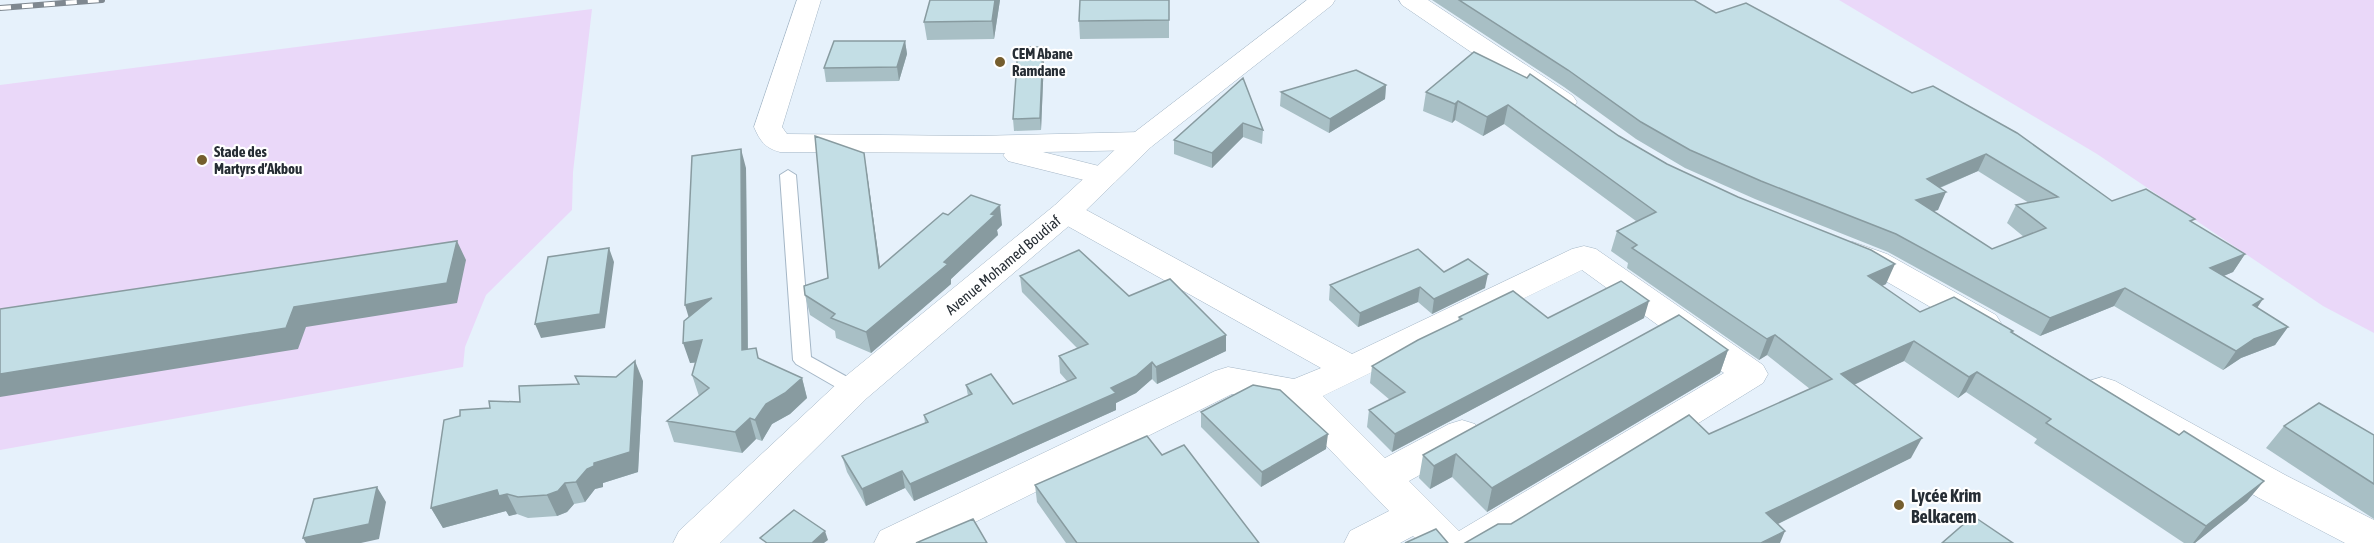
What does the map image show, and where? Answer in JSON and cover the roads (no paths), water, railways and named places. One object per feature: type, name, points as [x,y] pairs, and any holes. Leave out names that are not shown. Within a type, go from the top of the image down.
[{"type":"street","points":[[808,0],[768,127],[774,139],[780,143],[976,145],[1141,141]]},
{"type":"street","name":"Avenue Mohamed Boudiaf","points":[[694,543],[854,389],[1066,212],[1141,141],[1323,0]]},
{"type":"street","points":[[1411,0],[1589,121]]},
{"type":"street","points":[[976,145],[1104,176]]},
{"type":"street","points":[[1066,212],[1351,369]]},
{"type":"street","points":[[1820,239],[1875,261],[2008,336]]},
{"type":"street","points":[[895,543],[1228,380],[1297,393],[1584,256],[1750,374],[1472,543]]},
{"type":"street","points":[[1643,336],[1675,319]]},
{"type":"street","points":[[2079,377],[2273,487],[2374,539]]},
{"type":"street","points":[[1297,393],[1446,543]]},
{"type":"street","points":[[1381,478],[1486,421]]},
{"type":"street","points":[[1365,543],[1417,513]]},
{"type":"lane","points":[[788,175],[802,360],[854,389]]},
{"type":"railway","points":[[0,8],[102,0]]},
{"type":"place","name":"CEM Abane Ramdane","points":[[1000,62]]},
{"type":"place","name":"Stade des Martyrs d’Akbou","points":[[202,160]]},
{"type":"place","name":"Lycée Krim Belkacem","points":[[1899,505]]}]
